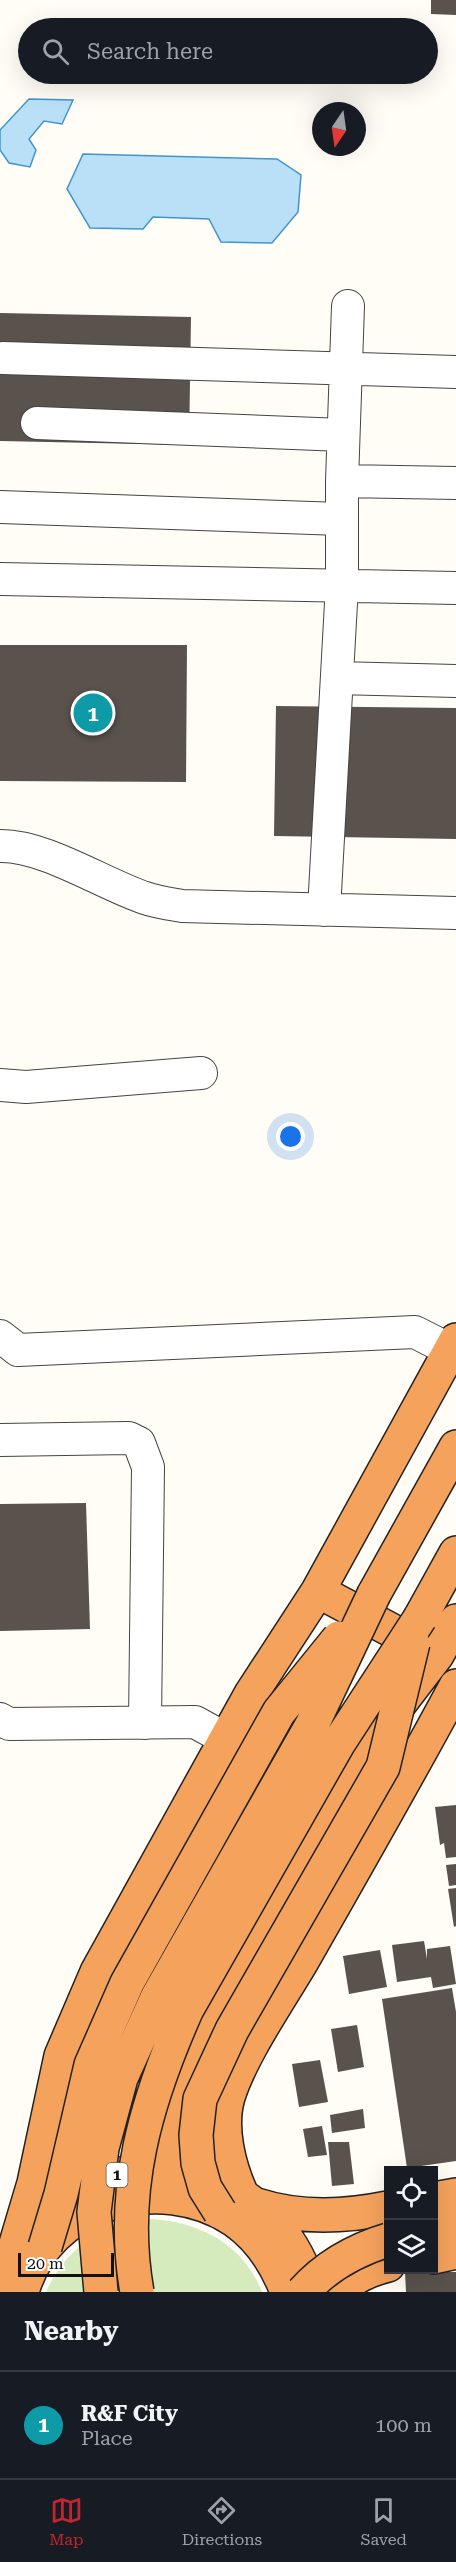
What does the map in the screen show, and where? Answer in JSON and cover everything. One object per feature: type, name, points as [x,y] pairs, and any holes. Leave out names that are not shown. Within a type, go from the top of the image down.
[{"type":"highway","points":[[14,2261],[34,2183],[61,2056],[97,1972],[250,1694],[318,1591],[453,1345]]},
{"type":"highway","points":[[101,2292],[93,2212],[102,2148],[121,2078],[157,1998],[312,1725],[374,1594],[456,1447]]},
{"type":"highway","points":[[137,2292],[132,2265],[131,2210],[137,2153],[154,2088],[170,2046],[187,2009],[338,1744],[420,1618],[456,1553]]},
{"type":"highway","points":[[318,1591],[446,1660]]},
{"type":"highway","points":[[14,2261],[61,2194],[91,2065],[127,1983],[279,1712],[374,1594]]},
{"type":"highway","points":[[384,2209],[306,2216],[238,2203],[205,2188],[198,2163],[196,2135],[200,2099],[232,2030],[383,1767],[420,1618]]},
{"type":"highway","points":[[184,2173],[173,2153],[168,2133],[171,2112],[210,2019],[361,1754],[446,1660],[456,1621]]},
{"type":"highway","points":[[287,2292],[279,2271],[261,2245],[236,2221],[238,2203],[225,2133],[228,2099],[255,2043],[408,1776],[456,1686]]},
{"type":"highway","name":"1","points":[[14,2261],[53,2205],[82,2187],[122,2174],[147,2170],[184,2173],[204,2177],[238,2203],[273,2220],[288,2238],[306,2275],[311,2292]]},
{"type":"highway","points":[[438,2198],[456,2194]]},
{"type":"highway","points":[[14,2261],[73,2221],[106,2204],[125,2199],[150,2196],[174,2197],[198,2202],[238,2203]]},
{"type":"highway","points":[[438,2229],[456,2226]]},
{"type":"highway","points":[[303,2292],[340,2260],[362,2248],[384,2241]]},
{"type":"highway","points":[[438,2256],[456,2252]]},
{"type":"highway","points":[[14,2261],[30,2272],[21,2292]]},
{"type":"highway","points":[[338,2292],[352,2278],[384,2266]]},
{"type":"lane","points":[[324,910],[342,585],[344,369],[348,306]]},
{"type":"lane","points":[[3,357],[456,372]]},
{"type":"lane","points":[[37,423],[343,435]]},
{"type":"lane","points":[[342,481],[456,483]]},
{"type":"lane","points":[[0,507],[341,519]]},
{"type":"lane","points":[[0,579],[456,588]]},
{"type":"lane","points":[[337,678],[456,681]]},
{"type":"lane","points":[[0,846],[10,845],[51,858],[145,898],[182,906],[456,913]]},
{"type":"lane","points":[[0,1085],[26,1087],[201,1073]]},
{"type":"lane","points":[[0,1336],[18,1350],[415,1332],[453,1345]]},
{"type":"lane","points":[[0,1440],[129,1438],[139,1443],[147,1467],[145,1723]]},
{"type":"lane","points":[[0,1719],[9,1724],[195,1722],[226,1739]]},
{"type":"green space","points":[[151,2219],[186,2225],[218,2239],[244,2261],[262,2292],[46,2292],[64,2262],[88,2240],[117,2226]]},
{"type":"water","points":[[29,99],[73,100],[62,124],[44,121],[29,139],[36,150],[30,167],[9,163],[0,150],[0,130]]},
{"type":"water","points":[[83,154],[277,159],[301,175],[298,212],[272,243],[221,242],[209,219],[153,217],[143,229],[90,228],[67,189]]},
{"type":"building","points":[[431,0],[456,0],[456,15],[431,14]]},
{"type":"building","points":[[0,313],[191,317],[189,445],[0,441]]},
{"type":"building","points":[[0,645],[187,645],[186,782],[0,781]]},
{"type":"building","points":[[276,706],[456,708],[456,839],[274,836]]},
{"type":"building","points":[[86,1503],[90,1629],[0,1631],[0,1504]]},
{"type":"building","points":[[456,1805],[456,1857],[446,1858],[444,1843],[440,1845],[435,1807]]},
{"type":"building","points":[[456,1864],[456,1885],[449,1886],[446,1865]]},
{"type":"building","points":[[456,1888],[456,1926],[454,1927],[448,1889]]},
{"type":"building","points":[[424,1941],[427,1959],[427,1949],[450,1946],[456,1984],[433,1988],[431,1977],[397,1982],[392,1945]]},
{"type":"building","points":[[380,1950],[387,1987],[349,1994],[343,1956]]},
{"type":"building","points":[[452,1988],[456,2012],[456,2161],[407,2166],[382,1999]]},
{"type":"building","points":[[357,2025],[364,2067],[338,2072],[331,2029]]},
{"type":"building","points":[[320,2060],[328,2102],[299,2107],[292,2064]]},
{"type":"building","points":[[363,2109],[365,2128],[332,2133],[330,2115]]},
{"type":"building","points":[[322,2126],[327,2155],[308,2157],[303,2129]]},
{"type":"building","points":[[328,2142],[349,2142],[354,2184],[332,2186]]},
{"type":"building","points":[[456,2272],[456,2292],[406,2292],[405,2274]]},
{"type":"place","name":"R&F City","points":[[93,713]]}]
